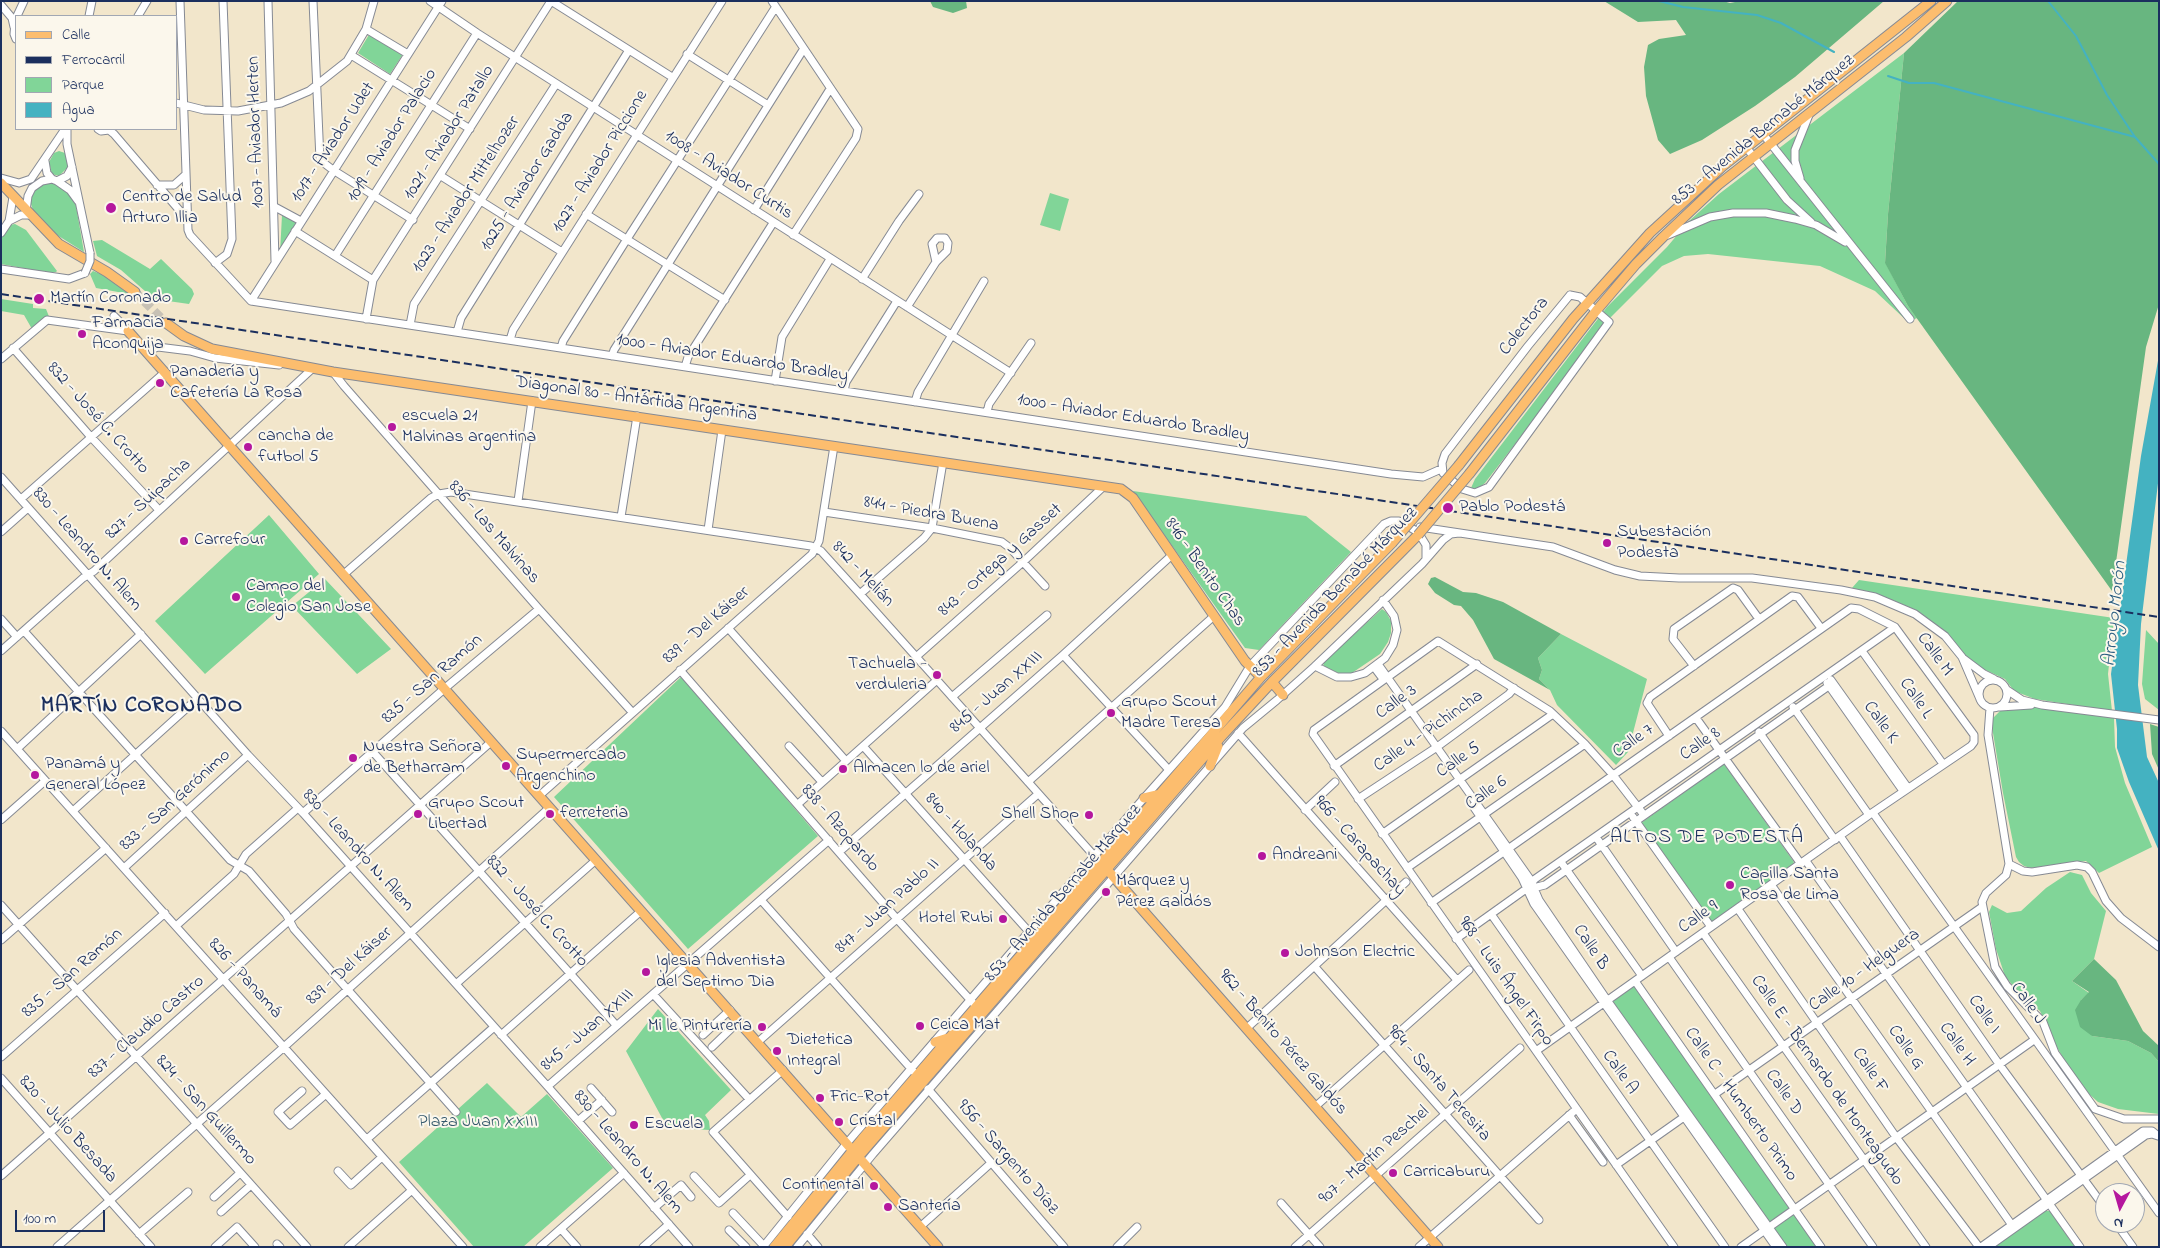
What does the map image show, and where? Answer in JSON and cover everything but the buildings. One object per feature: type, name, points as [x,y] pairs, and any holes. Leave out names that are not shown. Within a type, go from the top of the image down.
[{"type":"main road","name":"853 - Avenida Bernabé Márquez","points":[[774,1247],[1104,866],[1161,794],[1261,677],[1392,543],[1459,465],[1587,302],[1650,233],[1680,203],[1746,147],[1931,1]]},
{"type":"main road","name":"853 - Avenida Bernabé Márquez","points":[[785,1247],[914,1072],[951,1037],[974,1004],[1104,866],[1272,682],[1397,557],[1470,473],[1596,311],[1636,264],[1701,200],[1906,37],[1944,2]]},
{"type":"main road","points":[[1,183],[59,244],[108,272],[135,292]]},
{"type":"main road","points":[[166,323],[184,336],[212,349],[308,367]]},
{"type":"main road","points":[[128,331],[938,1247]]},
{"type":"main road","name":"Diagonal 80 - Antártida Argentina","points":[[308,367],[1121,489]]},
{"type":"main road","name":"846 - Benito Chas","points":[[1121,489],[1133,498],[1214,616],[1250,666],[1261,677]]},
{"type":"main road","points":[[1272,682],[1283,695]]},
{"type":"main road","points":[[1210,766],[1222,737]]},
{"type":"main road","points":[[1144,798],[1161,794]]},
{"type":"main road","name":"962 - Benito Pérez Galdós","points":[[1104,866],[1438,1247]]},
{"type":"main road","points":[[935,1042],[951,1037]]},
{"type":"street","points":[[18,15],[24,1]]},
{"type":"street","points":[[89,15],[92,1]]},
{"type":"street","points":[[139,15],[148,1]]},
{"type":"street","points":[[180,1],[179,104],[188,233],[251,301]]},
{"type":"street","points":[[215,263],[227,254],[231,243],[224,1]]},
{"type":"street","name":"1007 - Aviador Herten","points":[[268,1],[275,262]]},
{"type":"street","points":[[313,1],[319,156],[322,163],[413,220]]},
{"type":"street","points":[[179,104],[204,110],[227,112],[271,106],[290,100],[316,86],[345,63],[366,29],[374,1]]},
{"type":"street","name":"1008 - Aviador Curtis","points":[[430,1],[440,4],[477,33],[593,108],[1011,373]]},
{"type":"street","points":[[551,1],[672,77]]},
{"type":"street","name":"1021 - Aviador Patallo","points":[[373,280],[551,1]]},
{"type":"street","name":"1027 - Aviador Piccione","points":[[510,340],[513,330],[722,1]]},
{"type":"street","name":"1017 - Aviador Udet","points":[[251,301],[440,4]]},
{"type":"street","points":[[1,5],[15,20]]},
{"type":"street","points":[[561,348],[563,341],[626,239],[774,5],[858,128],[858,132],[792,235]]},
{"type":"street","points":[[366,29],[408,54]]},
{"type":"street","name":"1019 - Aviador Palacio","points":[[335,256],[477,33]]},
{"type":"street","name":"1025 - Aviador Gadda","points":[[457,332],[461,318],[628,50]]},
{"type":"street","points":[[612,356],[666,265],[803,50]]},
{"type":"street","points":[[687,54],[768,105]]},
{"type":"street","points":[[351,55],[470,129]]},
{"type":"street","name":"1023 - Aviador Mittelhozer","points":[[410,324],[414,304],[556,84]]},
{"type":"street","points":[[754,210],[830,89]]},
{"type":"street","points":[[1803,185],[1796,168],[1795,150],[1811,112]]},
{"type":"street","points":[[1,178],[19,183],[26,182],[35,174],[65,130]]},
{"type":"street","points":[[1,269],[69,279],[85,273],[89,266],[90,253],[66,130]]},
{"type":"street","points":[[109,130],[186,218]]},
{"type":"street","points":[[1763,134],[1910,319]]},
{"type":"street","points":[[1746,147],[1787,200],[1816,225],[1851,246]]},
{"type":"street","points":[[50,151],[60,148],[70,154]]},
{"type":"street","points":[[44,161],[46,170],[73,194],[81,206]]},
{"type":"street","points":[[9,221],[28,213],[28,196],[32,188],[42,181],[55,180],[69,173],[72,166]]},
{"type":"street","points":[[157,185],[174,185],[184,176]]},
{"type":"street","points":[[441,176],[562,252]]},
{"type":"street","points":[[862,279],[899,221],[919,194]]},
{"type":"street","points":[[1,233],[9,221],[13,197]]},
{"type":"street","points":[[275,207],[301,221]]},
{"type":"street","points":[[1663,237],[1697,221],[1733,213],[1766,213],[1816,225]]},
{"type":"street","points":[[586,214],[725,300]]},
{"type":"street","points":[[685,367],[688,357],[774,223]]},
{"type":"street","points":[[295,231],[373,280],[366,319]]},
{"type":"street","points":[[775,381],[782,337],[830,259]]},
{"type":"street","points":[[907,307],[936,262]]},
{"type":"street","points":[[915,402],[918,392],[984,281]]},
{"type":"street","name":"Colectora","points":[[1441,469],[1450,446],[1567,297],[1574,295],[1587,302]]},
{"type":"street","name":"1000 - Aviador Eduardo Bradley","points":[[251,301],[1417,477],[1427,476],[1441,469]]},
{"type":"street","points":[[844,391],[846,382],[897,301]]},
{"type":"street","points":[[1441,469],[1445,477],[1462,490],[1475,493],[1489,487],[1609,322],[1587,302]]},
{"type":"street","points":[[114,316],[128,331]]},
{"type":"street","points":[[1,359],[44,321],[51,320],[128,331]]},
{"type":"street","points":[[987,412],[989,404],[1031,344]]},
{"type":"street","name":"Diagonal 80 - Antártida Argentina","points":[[147,351],[158,347],[220,359],[308,367]]},
{"type":"street","name":"832 - José C. Crotto","points":[[13,348],[90,436],[160,510]]},
{"type":"street","name":"827 - Suipacha","points":[[1,651],[16,636],[94,571],[160,510],[229,446],[308,367]]},
{"type":"street","points":[[21,499],[90,436],[165,372]]},
{"type":"street","name":"836 - Las Malvinas","points":[[333,372],[539,609],[632,712]]},
{"type":"street","points":[[518,501],[532,401]]},
{"type":"street","points":[[621,518],[637,416]]},
{"type":"street","points":[[708,530],[722,430]]},
{"type":"street","points":[[816,548],[824,512],[834,446]]},
{"type":"street","points":[[860,594],[924,538],[932,528],[943,462]]},
{"type":"street","name":"830 - Leandro N. Alem","points":[[1,477],[248,755],[301,811],[548,1086],[689,1247]]},
{"type":"street","name":"843 - Ortega y Gasset","points":[[916,657],[1023,562],[1103,487]]},
{"type":"street","name":"842 - Melián","points":[[439,494],[451,492],[518,501],[816,548],[860,594],[978,728],[1104,866]]},
{"type":"street","points":[[343,575],[439,494]]},
{"type":"street","points":[[1,532],[28,508]]},
{"type":"street","name":"844 - Piedra Buena","points":[[824,512],[932,528],[1002,542],[1045,586]]},
{"type":"street","name":"853 - Avenida Bernabé Márquez","points":[[764,1246],[788,1217],[928,1089],[1104,866],[1144,798],[1230,701],[1250,666],[1384,524],[1391,521],[1399,521],[1409,526]]},
{"type":"street","points":[[1409,526],[1553,547],[1609,568],[1640,576],[1679,578],[1744,577],[1860,594],[1896,605],[1915,614],[1944,636],[1962,657],[1984,674],[2001,682],[2007,690],[2022,700],[2042,705],[2159,720]]},
{"type":"street","points":[[1409,526],[1423,538],[1427,549],[1426,558]]},
{"type":"street","name":"853 - Avenida Bernabé Márquez","points":[[914,1072],[935,1042],[974,1004],[1028,932],[1104,866],[1210,766],[1248,722],[1283,695],[1443,540],[1451,534],[1459,533]]},
{"type":"street","name":"839 - Del Káiser","points":[[539,796],[812,554],[816,548]]},
{"type":"street","name":"845 - Juan XXIII","points":[[839,852],[978,728],[1064,655],[1172,555]]},
{"type":"street","points":[[1694,666],[1673,639],[1674,629],[1731,589],[1738,590],[1759,619]]},
{"type":"street","points":[[1669,736],[1648,706],[1647,701],[1759,619],[1792,596],[1798,597],[1821,628]]},
{"type":"street","points":[[1314,666],[1330,674],[1345,678],[1355,676],[1376,665],[1390,652],[1397,630],[1394,616],[1383,600]]},
{"type":"street","name":"Calle 7","points":[[1431,903],[1613,774],[1696,718],[1821,628],[1851,608],[1855,608]]},
{"type":"street","name":"Calle M","points":[[1855,608],[1895,627],[1975,738]]},
{"type":"street","name":"835 - San Ramón","points":[[176,926],[234,874],[246,854],[373,752],[539,609]]},
{"type":"street","points":[[952,697],[1047,615]]},
{"type":"street","points":[[1028,782],[1214,616]]},
{"type":"street","points":[[1,619],[16,636]]},
{"type":"street","name":"Calle 8","points":[[1530,887],[1545,885],[1760,734],[1794,709],[1862,651],[1895,627]]},
{"type":"street","points":[[728,628],[846,761]]},
{"type":"street","points":[[24,631],[230,860],[249,871],[286,914],[294,929],[456,1112]]},
{"type":"street","points":[[17,749],[141,634]]},
{"type":"street","points":[[1385,678],[1438,641],[1553,714],[1586,744],[1613,774],[1644,815]]},
{"type":"street","name":"Calle L","points":[[1862,651],[1942,764]]},
{"type":"street","points":[[1064,655],[1169,770]]},
{"type":"street","points":[[1962,657],[1980,699],[1990,708],[2042,705]]},
{"type":"street","name":"Calle 3","points":[[1334,766],[1477,664]]},
{"type":"street","name":"Calle B","points":[[1376,665],[1506,850],[1522,878],[1530,887],[1534,904],[1767,1228],[1776,1247]]},
{"type":"street","name":"838 - Azopardo","points":[[680,670],[897,919],[974,1004]]},
{"type":"street","name":"968 - Luis Ángel Firpo","points":[[1385,678],[1314,730],[1313,734],[1674,1247]]},
{"type":"street","points":[[798,804],[937,680]]},
{"type":"street","name":"Calle 8","points":[[1456,939],[1720,750],[1828,680]]},
{"type":"street","name":"Calle K","points":[[1828,680],[1905,790]]},
{"type":"street","points":[[1980,699],[1979,690],[1984,683],[1997,680]]},
{"type":"street","name":"Calle 4 - Pichincha","points":[[1358,799],[1435,748],[1510,694],[1514,688]]},
{"type":"street","points":[[2000,707],[2006,700],[2007,690]]},
{"type":"street","points":[[73,811],[198,698]]},
{"type":"street","name":"Calle J","points":[[1790,703],[1954,927],[2159,1213]]},
{"type":"street","points":[[1990,708],[1988,735],[2009,864],[2006,875],[1986,893],[1982,906],[1994,963],[1998,973],[2011,990],[2043,1022],[2055,1053],[2095,1109],[2124,1119],[2159,1119]]},
{"type":"street","name":"Calle 5","points":[[1382,834],[1553,714]]},
{"type":"street","name":"Calle H","points":[[1696,718],[1887,973],[2080,1247]]},
{"type":"street","name":"Calle I","points":[[1755,726],[1920,950],[1999,1064],[2095,1194]]},
{"type":"street","name":"826 - Panamá","points":[[1,731],[463,1247]]},
{"type":"street","name":"966 - Carapachay","points":[[1238,733],[1457,980]]},
{"type":"street","name":"Calle 9","points":[[1536,1051],[1942,764],[1971,746],[1975,738]]},
{"type":"street","name":"837 - Claudio Castro","points":[[1,1176],[491,742]]},
{"type":"street","name":"Calle 6","points":[[1407,868],[1586,744]]},
{"type":"street","points":[[789,746],[822,782]]},
{"type":"street","name":"840 - Holanda","points":[[863,746],[1028,932],[1036,938]]},
{"type":"street","name":"832 - José C. Crotto","points":[[373,752],[616,1025]]},
{"type":"street","name":"833 - San Gerónimo","points":[[124,868],[248,755]]},
{"type":"street","points":[[1,820],[46,781]]},
{"type":"street","points":[[1305,810],[1336,782]]},
{"type":"street","name":"847 - Juan Pablo II","points":[[758,1042],[1038,794]]},
{"type":"street","name":"839 - Del Káiser","points":[[57,1247],[284,1047],[549,808]]},
{"type":"street","points":[[1631,814],[1711,927]]},
{"type":"street","points":[[1596,837],[1676,952]]},
{"type":"street","name":"845 - Juan XXIII","points":[[548,1086],[829,840]]},
{"type":"street","name":"833 - San Gerónimo","points":[[1,940],[106,848]]},
{"type":"street","points":[[456,984],[596,860]]},
{"type":"street","points":[[1561,862],[1642,976]]},
{"type":"street","points":[[2009,864],[2023,871],[2032,872],[2077,864],[2087,867],[2092,872],[2106,902],[2121,918],[2159,947]]},
{"type":"street","points":[[1248,1028],[1406,882]]},
{"type":"street","name":"Calle G","points":[[1772,886],[2013,1226]]},
{"type":"street","points":[[761,900],[914,1072]]},
{"type":"street","name":"824 - San Guillermo","points":[[1,905],[307,1247]]},
{"type":"street","name":"Calle 10 - Helguera","points":[[1715,1094],[1982,906]]},
{"type":"street","name":"Calle F","points":[[1738,909],[1896,1137],[1980,1247]]},
{"type":"street","points":[[501,1035],[641,911]]},
{"type":"street","name":"835 - San Ramón","points":[[1,1057],[165,914]]},
{"type":"street","name":"Calle A","points":[[1491,914],[1569,1028],[1726,1247]]},
{"type":"street","name":"Calle E - Bernardo de Monteagudo","points":[[1703,933],[1926,1247]]},
{"type":"street","name":"Calle D","points":[[1669,957],[1874,1247]]},
{"type":"street","name":"964 - Santa Teresita","points":[[1315,967],[1538,1220]]},
{"type":"street","points":[[1316,1106],[1469,970]]},
{"type":"street","name":"Calle C - Humberto Primo","points":[[1635,981],[1821,1247]]},
{"type":"street","points":[[653,994],[749,1099]]},
{"type":"street","name":"Calle B","points":[[1605,1001],[1684,1117],[1783,1247]]},
{"type":"street","points":[[703,1035],[730,1010]]},
{"type":"street","points":[[712,1047],[739,1021]]},
{"type":"street","points":[[367,1140],[494,1027]]},
{"type":"street","points":[[1741,1247],[2034,1040]]},
{"type":"street","name":"907 - Martín Peschel","points":[[1295,1247],[1375,1174],[1520,1048]]},
{"type":"street","points":[[783,1070],[712,1132],[788,1217]]},
{"type":"street","name":"820 - Julio Besada","points":[[1,1078],[151,1247]]},
{"type":"street","points":[[591,1088],[612,1112]]},
{"type":"street","name":"956 - Sargento Díaz","points":[[928,1089],[1064,1247]]},
{"type":"street","points":[[302,1091],[278,1112],[290,1125],[326,1094]]},
{"type":"street","points":[[578,1121],[602,1100]]},
{"type":"street","points":[[1419,1247],[1498,1175],[1571,1114],[1604,1162]]},
{"type":"street","points":[[1616,1165],[1684,1117]]},
{"type":"street","points":[[1980,1247],[2117,1154],[2146,1130],[2155,1132],[2159,1137]]},
{"type":"street","name":"853 - Avenida Bernabé Márquez","points":[[797,1247],[808,1234],[856,1153]]},
{"type":"street","points":[[338,1171],[351,1185],[382,1156]]},
{"type":"street","points":[[920,1227],[991,1163]]},
{"type":"street","points":[[214,1198],[240,1173]]},
{"type":"street","points":[[540,1247],[624,1173]]},
{"type":"street","points":[[694,1176],[719,1204],[750,1176]]},
{"type":"street","points":[[221,1212],[250,1185]]},
{"type":"street","points":[[654,1208],[681,1185],[691,1196]]},
{"type":"street","points":[[348,1247],[412,1190]]},
{"type":"street","points":[[139,1234],[188,1192]]},
{"type":"street","points":[[1282,1202],[1320,1247]]},
{"type":"street","points":[[733,1213],[764,1246]]},
{"type":"street","points":[[643,1247],[669,1224]]},
{"type":"street","points":[[1988,1247],[2013,1226]]},
{"type":"street","points":[[215,1247],[237,1227],[255,1247]]},
{"type":"street","points":[[1117,1247],[1137,1227]]},
{"type":"street","points":[[561,1229],[577,1247]]},
{"type":"street","points":[[729,1230],[746,1247]]},
{"type":"street","points":[[2123,1233],[2133,1247]]},
{"type":"street","points":[[808,1234],[818,1247]]},
{"type":"green space","points":[[930,1],[966,1],[967,8],[953,13],[933,7]]},
{"type":"green space","points":[[1604,1],[1723,1],[1730,3],[1740,1],[1884,1],[1795,77],[1755,106],[1702,140],[1670,154],[1658,140],[1646,96],[1644,67],[1648,45],[1659,39],[1686,35],[1676,20],[1638,22]]},
{"type":"green space","points":[[1958,1],[2159,1],[2159,304],[2146,347],[2112,591],[1908,306],[1885,263],[1904,53]]},
{"type":"green space","points":[[370,33],[403,54],[390,74],[358,53]]},
{"type":"green space","points":[[1904,53],[1885,262],[1908,306],[1917,318],[1908,322],[1875,291],[1820,266],[1708,254],[1684,256],[1662,266],[1602,326],[1562,383],[1485,483],[1479,488],[1471,488],[1475,479],[1607,307],[1667,247],[1689,221],[1719,194]]},
{"type":"green space","points":[[59,151],[65,153],[68,157],[69,166],[59,176],[52,174],[49,162],[54,153]]},
{"type":"green space","points":[[49,182],[57,183],[67,190],[75,200],[84,252],[57,235],[33,210],[30,201],[34,189]]},
{"type":"green space","points":[[1050,193],[1069,199],[1060,231],[1040,225]]},
{"type":"green space","points":[[282,215],[299,222],[280,253]]},
{"type":"green space","points":[[15,224],[26,230],[56,272],[50,273],[1,264],[1,238],[10,225]]},
{"type":"green space","points":[[102,240],[150,269],[161,259],[192,289],[194,294],[189,304],[154,299],[121,270],[97,256],[93,241]]},
{"type":"green space","points":[[93,271],[103,275],[129,294],[96,288],[90,274]]},
{"type":"green space","points":[[1,299],[33,304],[33,308],[46,309],[50,319],[44,318],[32,329],[24,315],[1,311]]},
{"type":"green space","points":[[1133,491],[1306,516],[1351,552],[1259,650],[1245,648]]},
{"type":"green space","name":"Campo del Colegio San Jose","points":[[269,515],[319,574],[205,674],[155,621]]},
{"type":"green space","points":[[1435,577],[1463,592],[1476,593],[1503,602],[1561,634],[1538,658],[1542,670],[1539,679],[1550,690],[1494,659],[1473,620],[1461,606],[1454,605],[1435,593],[1428,584],[1431,578]]},
{"type":"green space","points":[[325,579],[391,649],[357,674],[292,606]]},
{"type":"green space","points":[[1859,580],[2114,618],[2108,674],[2112,711],[2035,699],[2014,691],[2005,679],[1981,668],[1967,657],[1941,628],[1916,610],[1885,597],[1852,588]]},
{"type":"green space","points":[[1382,609],[1391,621],[1391,633],[1388,642],[1380,654],[1352,673],[1341,674],[1324,667],[1323,662]]},
{"type":"green space","points":[[2146,630],[2159,644],[2159,710],[2145,699],[2142,684]]},
{"type":"green space","points":[[1561,634],[1647,679],[1628,752],[1616,765],[1557,705],[1550,690],[1539,679],[1542,670],[1538,658]]},
{"type":"green space","points":[[682,676],[818,836],[688,949],[554,797]]},
{"type":"green space","points":[[2042,705],[2114,718],[2115,747],[2125,783],[2152,847],[2099,873],[2086,861],[2031,868],[2019,862],[2016,857],[2003,793],[1992,727],[1993,718],[2002,709]]},
{"type":"green space","points":[[2150,724],[2159,727],[2159,770],[2152,754]]},
{"type":"green space","points":[[1724,764],[1794,862],[1792,866],[1712,922],[1641,823]]},
{"type":"green space","points":[[2070,872],[2082,875],[2091,893],[2106,911],[2094,959],[2072,981],[2089,993],[2081,1000],[2092,1036],[2128,1041],[2151,1053],[2159,1062],[2159,1114],[2118,1109],[2098,1102],[2079,1085],[2055,1044],[2040,1011],[2018,992],[2005,976],[1996,949],[1989,912],[1992,905],[2007,913],[2021,911],[2046,888]]},
{"type":"green space","points":[[2094,959],[2116,980],[2143,1031],[2159,1046],[2159,1062],[2151,1053],[2128,1041],[2092,1036],[2080,1027],[2075,1010],[2089,992],[2072,981]]},
{"type":"green space","points":[[1635,981],[1821,1247],[1783,1247],[1607,1000]]},
{"type":"green space","points":[[658,1009],[731,1090],[705,1115],[709,1121],[710,1130],[671,1128],[662,1118],[626,1051]]},
{"type":"green space","name":"Plaza Juan XXIII","points":[[487,1083],[521,1117],[547,1094],[613,1168],[523,1247],[474,1247],[399,1162]]},
{"type":"green space","points":[[2045,1211],[2050,1211],[2075,1247],[1994,1247]]},
{"type":"water","name":"Arroyo Morón","points":[[2159,355],[2159,475],[2141,624],[2138,685],[2147,757],[2159,783],[2159,851],[2129,782],[2117,748],[2117,729],[2111,674],[2141,456]]},
{"type":"waterway","points":[[1659,1],[1683,7],[1757,15],[1781,23],[1834,52]]},
{"type":"waterway","points":[[2048,1],[2076,36],[2107,95],[2135,137]]},
{"type":"waterway","points":[[1888,76],[1909,83],[1934,83],[2135,137],[2159,164]]},
{"type":"tunnel","points":[[135,292],[166,323]]},
{"type":"railway","points":[[1,294],[2159,617]]},
{"type":"place","name":"Centro de Salud Arturo Illia","points":[[111,208]]},
{"type":"place","name":"Martín Coronado","points":[[39,299]]},
{"type":"place","name":"Farmacia Aconquija","points":[[82,334]]},
{"type":"place","name":"Panadería y Cafetería La Rosa","points":[[160,383]]},
{"type":"place","name":"escuela 21 Malvinas argentina","points":[[392,427]]},
{"type":"place","name":"cancha de futbol 5","points":[[248,447]]},
{"type":"place","name":"Pablo Podestá","points":[[1448,508]]},
{"type":"place","name":"Carrefour","points":[[184,541]]},
{"type":"place","name":"Subestación Podesta","points":[[1607,543]]},
{"type":"place","name":"Campo del Colegio San Jose","points":[[236,597]]},
{"type":"place","name":"Tachuela - verduleria","points":[[937,675]]},
{"type":"place","name":"Grupo Scout Madre Teresa","points":[[1111,713]]},
{"type":"place","name":"Nuestra Señora de Betharram","points":[[353,758]]},
{"type":"place","name":"Supermercado Argenchino","points":[[506,766]]},
{"type":"place","name":"Almacen lo de ariel","points":[[843,769]]},
{"type":"place","name":"Panamá y General López","points":[[35,775]]},
{"type":"place","name":"Grupo Scout Libertad","points":[[418,814]]},
{"type":"place","name":"ferreteria","points":[[550,814]]},
{"type":"place","name":"Shell Shop","points":[[1089,815]]},
{"type":"place","name":"Andreani","points":[[1262,856]]},
{"type":"place","name":"Capilla Santa Rosa de Lima","points":[[1730,885]]},
{"type":"place","name":"Márquez y Pérez Galdós","points":[[1106,892]]},
{"type":"place","name":"Hotel Rubi","points":[[1003,919]]},
{"type":"place","name":"Johnson Electric","points":[[1285,953]]},
{"type":"place","name":"Iglesia Adventista del Septimo Dia","points":[[646,972]]},
{"type":"place","name":"Ceica Mat","points":[[920,1026]]},
{"type":"place","name":"Mi le Pinturería","points":[[762,1027]]},
{"type":"place","name":"Dietetica Integral","points":[[777,1051]]},
{"type":"place","name":"Fric-Rot","points":[[820,1098]]},
{"type":"place","name":"Cristal","points":[[839,1122]]},
{"type":"place","name":"Escuela","points":[[634,1125]]},
{"type":"place","name":"Carricaburu","points":[[1393,1173]]},
{"type":"place","name":"Continental","points":[[874,1186]]},
{"type":"place","name":"Santería","points":[[888,1207]]},
{"type":"district","name":"MARTÍN CORONADO","points":[[142,707]]},
{"type":"district","name":"ALTOS DE PODESTÁ","points":[[1707,839]]}]
